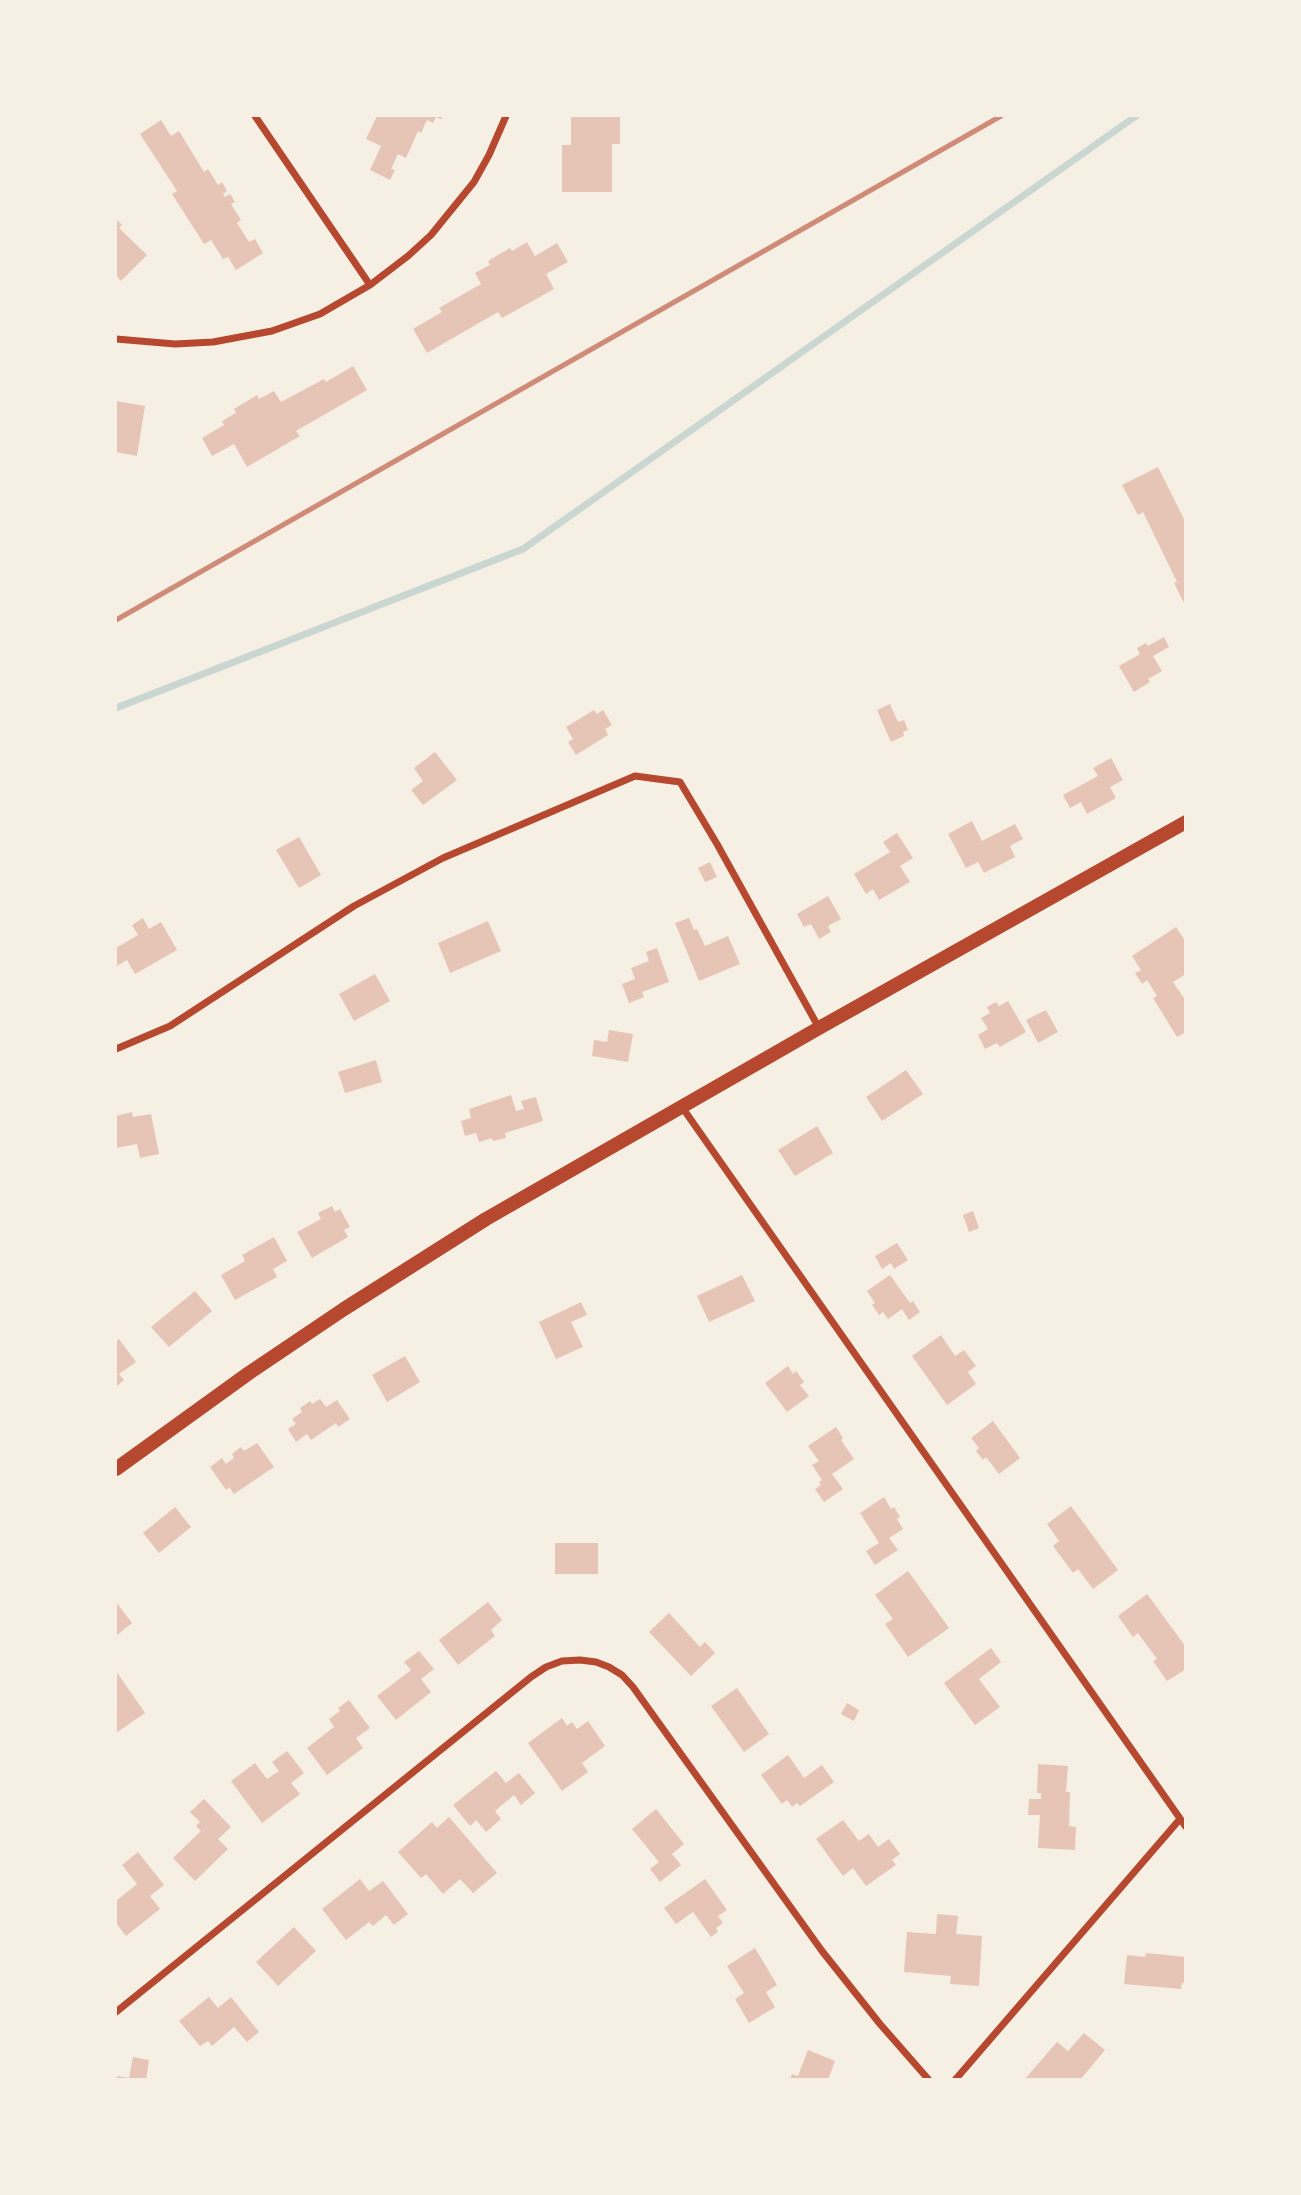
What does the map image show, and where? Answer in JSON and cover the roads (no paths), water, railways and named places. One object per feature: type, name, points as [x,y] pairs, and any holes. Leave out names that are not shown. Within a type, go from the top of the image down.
[{"type":"main road","points":[[116,1469],[248,1373],[486,1219],[818,1028],[1185,822]]},
{"type":"street","points":[[255,116],[370,285]]},
{"type":"street","points":[[116,340],[175,344],[245,337],[296,324],[320,314],[370,285],[408,256],[452,210],[474,182],[506,116]]},
{"type":"street","points":[[116,1049],[170,1026],[354,905],[443,858],[635,776],[680,782],[818,1028]]},
{"type":"street","points":[[682,1107],[1185,1827]]},
{"type":"street","points":[[116,2012],[531,1677],[562,1661],[580,1660],[609,1667],[634,1687],[822,1951],[929,2080]]},
{"type":"street","points":[[955,2080],[1180,1819]]},
{"type":"waterway","points":[[116,708],[523,549],[1136,116]]},
{"type":"railway","points":[[116,620],[1001,116]]}]
